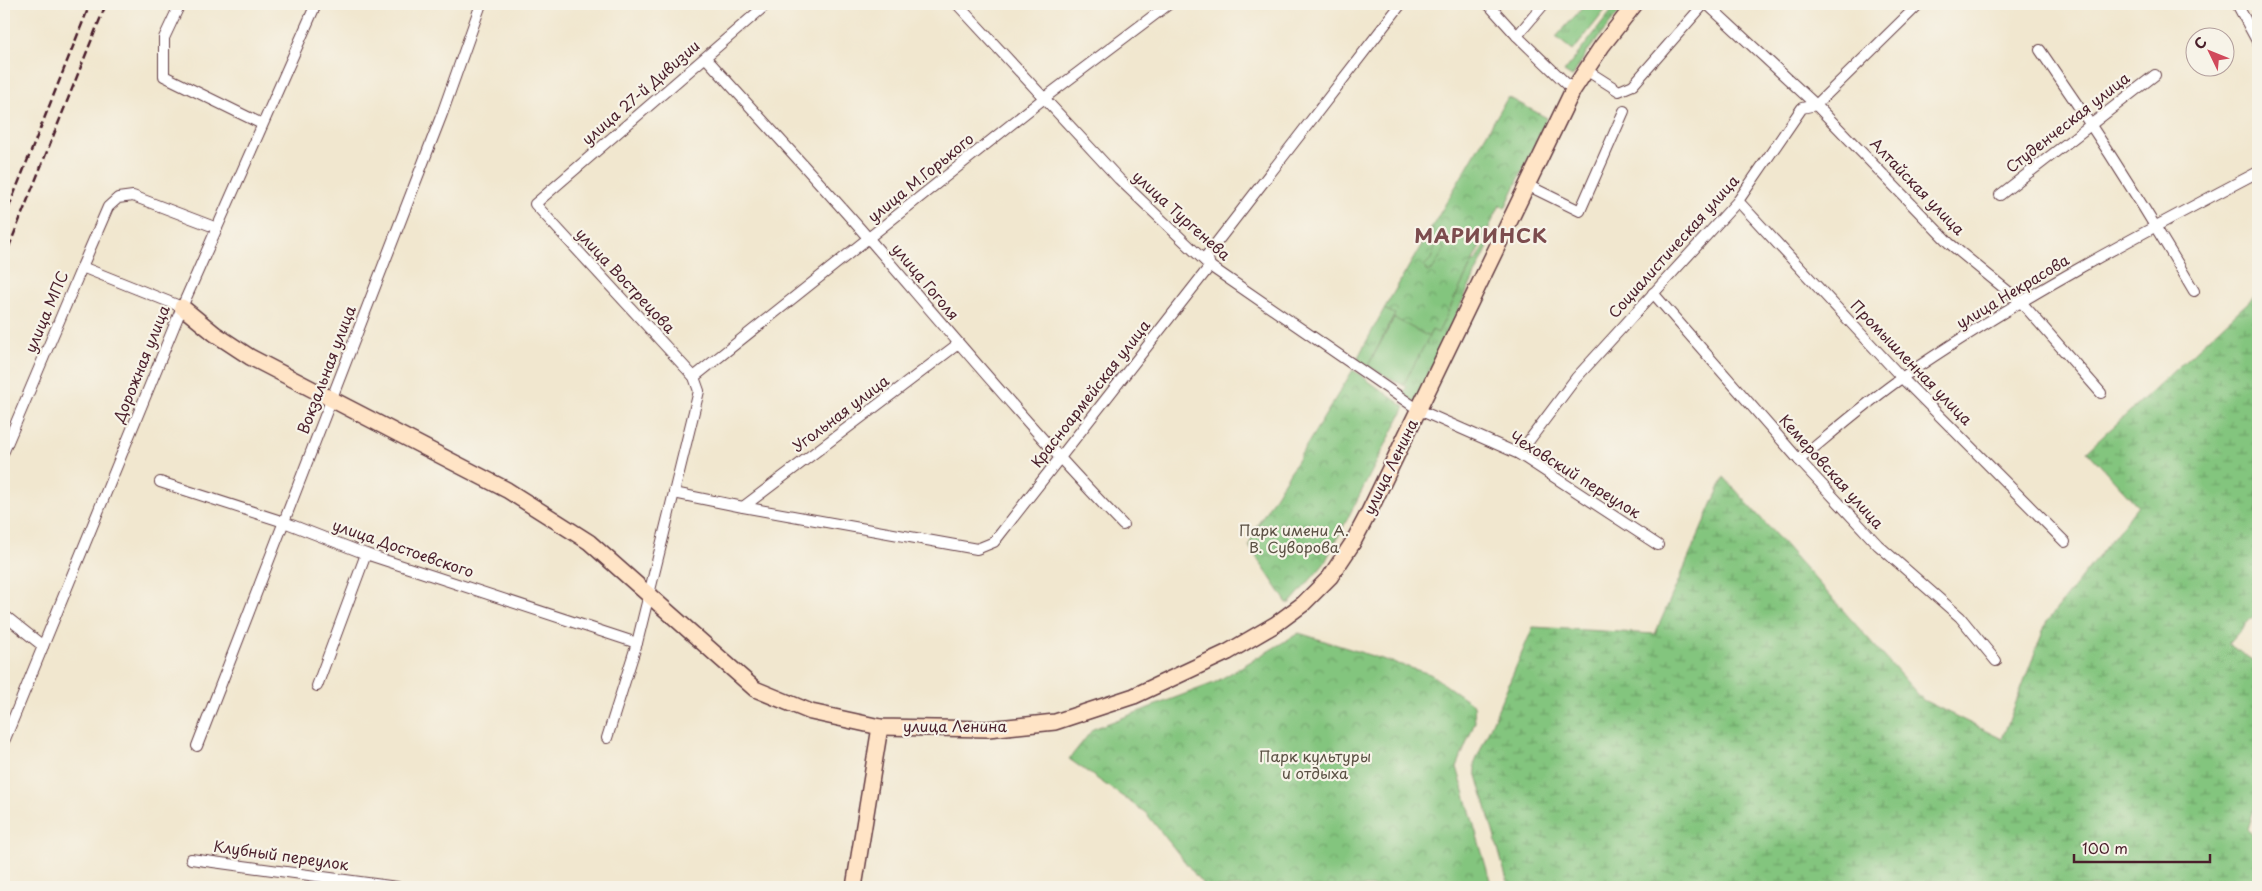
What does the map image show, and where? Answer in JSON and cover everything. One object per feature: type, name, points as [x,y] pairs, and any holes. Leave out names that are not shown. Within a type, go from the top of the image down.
[{"type":"main road","name":"улица Ленина","points":[[182,307],[215,334],[250,357],[507,490],[588,542],[756,689],[811,712],[880,727],[988,729],[1055,722],[1116,704],[1228,652],[1276,624],[1303,604],[1330,576],[1352,544],[1420,410],[1572,90],[1635,4]]},
{"type":"main road","points":[[854,887],[880,727]]},
{"type":"street","points":[[180,4],[164,38],[164,76],[262,124]]},
{"type":"street","name":"Дорожная улица","points":[[5,739],[182,307],[316,4]]},
{"type":"street","name":"Вокзальная улица","points":[[197,746],[442,114],[481,4]]},
{"type":"street","name":"улица 27-й Дивизии","points":[[535,204],[767,4]]},
{"type":"street","name":"улица Тургенева","points":[[957,4],[1119,180],[1210,266],[1420,410]]},
{"type":"street","name":"улица М.Горького","points":[[694,377],[1043,99],[1169,4]]},
{"type":"street","name":"Красноармейская улица","points":[[674,493],[977,549],[994,542],[1210,266],[1206,255],[1401,4]]},
{"type":"street","points":[[1488,4],[1516,36],[1572,90]]},
{"type":"street","points":[[1516,36],[1544,4]]},
{"type":"street","points":[[1586,70],[1619,91],[1633,85],[1705,4]]},
{"type":"street","name":"Алтайская улица","points":[[1705,4],[1816,105],[1949,243],[2021,302],[2101,393]]},
{"type":"street","name":"Социалистическая улица","points":[[1519,454],[1576,378],[1738,202],[1802,108],[1816,105],[1919,4]]},
{"type":"street","points":[[2237,4],[2258,43]]},
{"type":"street","points":[[2040,50],[2092,124],[2194,291]]},
{"type":"street","name":"улица Гоголя","points":[[706,58],[869,239],[1059,459],[1122,525]]},
{"type":"street","name":"Студенческая улица","points":[[2000,195],[2155,75]]},
{"type":"street","points":[[1527,185],[1580,211],[1624,111]]},
{"type":"street","name":"улица Некрасова","points":[[1799,460],[1902,378],[2021,302],[2156,226],[2258,172]]},
{"type":"street","name":"улица МПС","points":[[4,451],[108,207],[118,198],[133,196],[217,228]]},
{"type":"street","name":"Промышленная улица","points":[[1738,202],[1902,378],[2065,542]]},
{"type":"street","name":"улица Вострецова","points":[[535,204],[694,377]]},
{"type":"street","points":[[82,267],[182,307]]},
{"type":"street","name":"Кемеровская улица","points":[[1653,293],[1799,460],[1878,545],[1960,617],[1996,661]]},
{"type":"street","name":"Угольная улица","points":[[743,507],[958,344]]},
{"type":"street","points":[[607,738],[637,643],[699,392],[694,377]]},
{"type":"street","name":"Чеховский переулок","points":[[1420,410],[1519,454],[1658,545]]},
{"type":"street","name":"улица Достоевского","points":[[160,482],[284,522],[366,554],[637,643]]},
{"type":"street","points":[[317,686],[366,554]]},
{"type":"street","points":[[4,615],[43,646]]},
{"type":"street","name":"Клубный переулок","points":[[191,859],[397,887]]},
{"type":"green space","points":[[1586,4],[1610,4],[1573,51],[1556,37]]},
{"type":"green space","points":[[1617,4],[1626,4],[1587,52],[1572,77],[1564,72]]},
{"type":"green space","points":[[1508,97],[1547,118],[1505,208],[1500,205],[1438,333],[1432,330],[1403,385],[1368,366],[1395,314],[1384,309]]},
{"type":"green space","points":[[1486,241],[1490,243],[1415,402],[1403,394],[1407,387],[1403,385],[1432,330],[1438,332],[1473,261],[1475,262]]},
{"type":"green space","points":[[1439,243],[1444,250],[1433,269],[1427,272],[1424,266],[1431,259],[1436,244]]},
{"type":"green space","points":[[2258,293],[2258,611],[2228,644],[2258,664],[2258,797],[2248,829],[2258,843],[2258,887],[1509,887],[1474,765],[1533,627],[1655,634],[1724,477],[1923,700],[2002,739],[2047,621],[2138,506],[2087,451]]},
{"type":"green space","points":[[1384,309],[1396,314],[1368,366],[1357,359]]},
{"type":"green space","points":[[1394,318],[1429,337],[1403,385],[1368,366]]},
{"type":"green space","name":"Парк имени А. В. Суворова","points":[[1353,370],[1405,407],[1324,564],[1290,603],[1287,603],[1249,546],[1255,529]]},
{"type":"green space","name":"Парк культуры и отдыха","points":[[1299,633],[1430,674],[1474,705],[1475,722],[1457,767],[1492,887],[1205,887],[1146,813],[1069,759],[1093,729],[1214,683]]},
{"type":"railway","points":[[4,219],[90,4]]},
{"type":"railway","points":[[4,259],[106,4]]},
{"type":"district","name":"МАРИИНСК","points":[[1481,236]]}]
